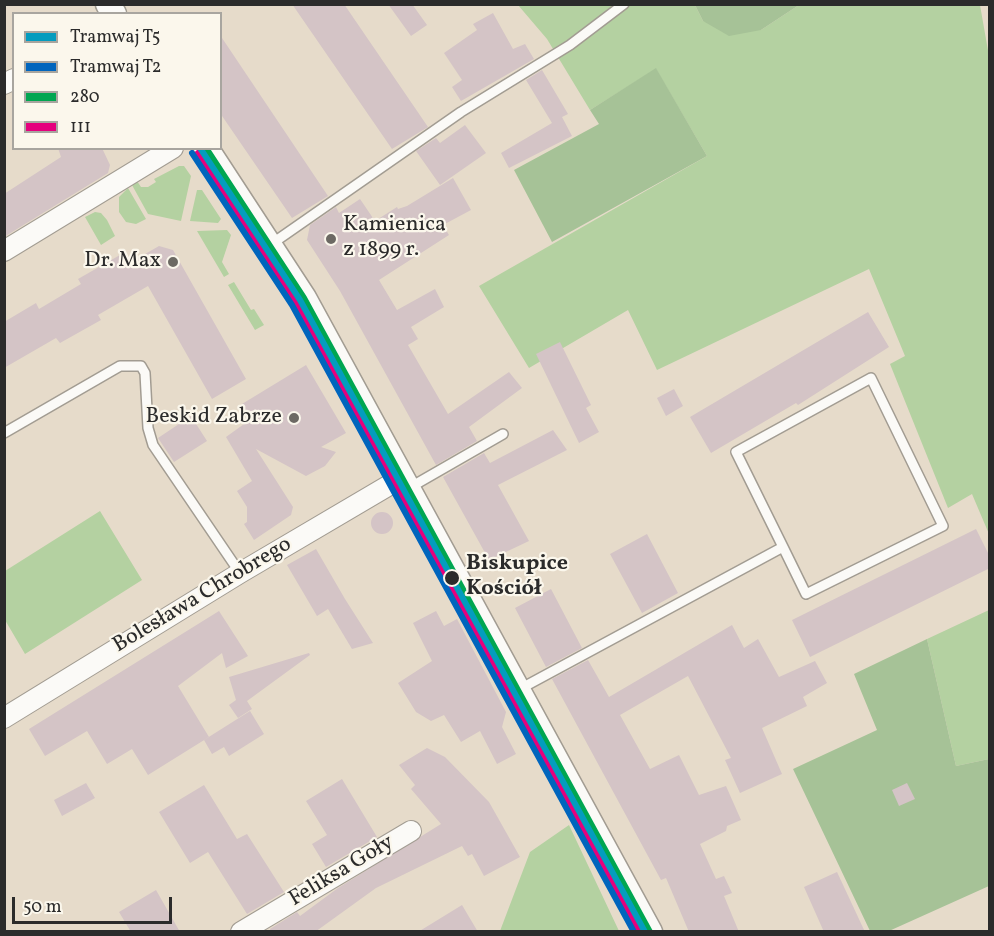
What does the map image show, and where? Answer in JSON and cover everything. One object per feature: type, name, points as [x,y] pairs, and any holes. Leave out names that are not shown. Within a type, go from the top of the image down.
[{"type":"street","points":[[4,251],[170,150]]},
{"type":"street","points":[[207,150],[304,297],[650,932]]},
{"type":"street","name":"Bolesława Chrobrego","points":[[4,718],[240,573],[406,482]]},
{"type":"street","name":"Feliksa Goły","points":[[242,932],[411,831]]},
{"type":"lane","points":[[270,245],[461,112],[570,45],[624,4]]},
{"type":"lane","points":[[4,433],[120,366],[141,366],[145,373],[148,428],[153,445],[240,573]]},
{"type":"lane","points":[[871,378],[943,526],[806,594],[783,547],[736,452],[871,378]]},
{"type":"lane","points":[[406,482],[503,434]]},
{"type":"lane","points":[[519,690],[783,547]]},
{"type":"green space","points":[[518,5],[695,5],[703,21],[761,30],[799,5],[980,5],[990,62],[989,534],[972,494],[948,508],[890,364],[905,356],[869,269],[657,370],[628,310],[529,368],[479,286],[707,156],[656,69],[590,110],[547,39]]},
{"type":"green space","points":[[695,5],[799,5],[761,30],[729,36],[703,21]]},
{"type":"green space","points":[[656,68],[707,156],[552,242],[514,170],[599,124],[590,110]]},
{"type":"green space","points":[[179,166],[184,166],[191,176],[181,221],[148,214],[132,185],[137,181],[141,187],[148,187],[156,182],[154,179]]},
{"type":"green space","points":[[128,188],[146,219],[136,224],[126,222],[119,212],[119,197]]},
{"type":"green space","points":[[197,190],[202,190],[221,219],[218,223],[190,221]]},
{"type":"green space","points":[[95,212],[101,213],[107,220],[115,236],[101,245],[85,217]]},
{"type":"green space","points":[[227,230],[231,235],[222,262],[229,274],[224,277],[197,231]]},
{"type":"green space","points":[[234,282],[251,310],[254,309],[264,325],[255,330],[228,285]]},
{"type":"green space","points":[[100,511],[142,580],[25,654],[5,620],[5,571]]},
{"type":"green space","points":[[989,610],[989,759],[956,766],[927,639]]},
{"type":"green space","points":[[927,639],[956,766],[989,759],[989,886],[889,931],[870,931],[793,769],[877,730],[854,674]]},
{"type":"green space","points":[[569,825],[619,931],[500,931],[530,852]]},
{"type":"building","points":[[292,4],[344,4],[428,127],[392,149]]},
{"type":"building","points":[[388,4],[412,4],[427,25],[411,36]]},
{"type":"building","points":[[493,13],[513,49],[525,44],[534,59],[461,101],[452,87],[462,80],[444,53],[477,30],[473,24]]},
{"type":"building","points":[[222,38],[328,196],[292,218],[222,116]]},
{"type":"building","points":[[542,70],[568,114],[562,117],[572,136],[509,168],[501,153],[552,123],[526,80]]},
{"type":"building","points":[[465,125],[486,153],[440,185],[416,151],[436,138],[440,143]]},
{"type":"building","points":[[59,150],[103,150],[110,165],[108,173],[4,237],[4,194],[61,157]]},
{"type":"building","points":[[453,178],[471,210],[443,225],[449,235],[379,280],[397,310],[435,289],[444,307],[411,327],[418,339],[408,345],[448,414],[509,372],[522,388],[469,427],[477,441],[436,465],[340,291],[307,240],[310,225],[336,207],[339,213],[360,199],[375,221],[397,207],[398,209],[407,206]]},
{"type":"building","points":[[159,246],[173,250],[246,379],[212,399],[148,286],[98,315],[101,320],[60,343],[56,338],[4,368],[4,322],[36,303],[39,309],[81,284],[78,279],[120,255],[126,265]]},
{"type":"building","points":[[868,312],[889,347],[798,405],[796,403],[711,453],[690,417]]},
{"type":"building","points":[[560,342],[591,405],[586,408],[599,432],[579,443],[536,354]]},
{"type":"building","points":[[306,365],[346,433],[321,447],[336,452],[325,466],[306,476],[256,449],[293,507],[291,515],[254,540],[244,524],[247,522],[247,507],[237,491],[252,481],[226,437],[251,419],[242,404]]},
{"type":"building","points":[[674,389],[683,406],[666,416],[657,398]]},
{"type":"building","points":[[191,416],[207,441],[174,462],[158,438]]},
{"type":"building","points":[[553,430],[567,450],[498,485],[529,541],[489,560],[443,477],[484,453],[490,463]]},
{"type":"building","points":[[382,512],[390,515],[393,523],[390,531],[382,534],[374,531],[371,523],[374,515]]},
{"type":"building","points":[[976,529],[990,557],[990,568],[810,657],[792,620]]},
{"type":"building","points":[[647,534],[678,593],[642,613],[610,554]]},
{"type":"building","points":[[316,549],[373,643],[352,649],[328,609],[317,616],[287,565]]},
{"type":"building","points":[[551,589],[582,648],[546,667],[515,608]]},
{"type":"building","points":[[219,611],[248,656],[226,668],[222,653],[178,686],[209,737],[148,775],[132,749],[107,764],[87,731],[45,756],[29,729]]},
{"type":"building","points":[[436,611],[444,626],[457,619],[506,712],[502,727],[516,754],[497,764],[480,731],[461,742],[444,715],[431,721],[416,712],[398,683],[432,661],[413,623]]},
{"type":"building","points":[[732,625],[744,648],[758,639],[779,677],[815,661],[827,683],[803,697],[807,706],[762,728],[782,774],[740,793],[725,760],[731,758],[688,676],[620,715],[650,769],[679,755],[699,795],[726,786],[741,820],[727,826],[726,831],[700,844],[716,879],[724,876],[732,893],[724,896],[739,932],[689,932],[666,878],[661,880],[552,679],[588,660],[609,697]]},
{"type":"building","points":[[309,653],[310,655],[247,701],[252,709],[238,718],[229,705],[236,700],[229,677]]},
{"type":"building","points":[[250,711],[264,734],[229,756],[224,747],[212,754],[204,740]]},
{"type":"building","points":[[427,748],[445,757],[489,802],[520,857],[484,876],[472,854],[468,856],[462,846],[376,888],[315,932],[271,932],[270,929],[297,912],[300,916],[338,888],[441,824],[411,789],[415,785],[399,765]]},
{"type":"building","points":[[342,779],[377,837],[326,867],[312,844],[327,835],[306,801]]},
{"type":"building","points":[[86,783],[95,798],[62,816],[54,800]]},
{"type":"building","points":[[907,783],[915,799],[899,806],[892,790]]},
{"type":"building","points":[[204,785],[237,839],[247,834],[284,892],[247,914],[208,852],[190,863],[159,812]]},
{"type":"building","points":[[837,872],[865,932],[824,932],[804,887]]},
{"type":"building","points":[[156,890],[180,932],[131,932],[119,912]]},
{"type":"building","points":[[462,905],[478,932],[418,932]]},
{"type":"tram line","name":"T5","points":[[201,150],[300,300],[645,932]]},
{"type":"tram line","name":"T2","points":[[192,153],[292,305],[634,932]]},
{"type":"transit line","name":"280","points":[[207,150],[304,298],[650,932]]},
{"type":"transit line","name":"111","points":[[198,153],[296,303],[639,932]]},
{"type":"place","name":"Kamienica z 1899 r.","points":[[331,239]]},
{"type":"place","name":"Dr. Max","points":[[173,262]]},
{"type":"place","name":"Beskid Zabrze","points":[[294,418]]},
{"type":"place","name":"Biskupice Kościół","points":[[452,578]]}]
